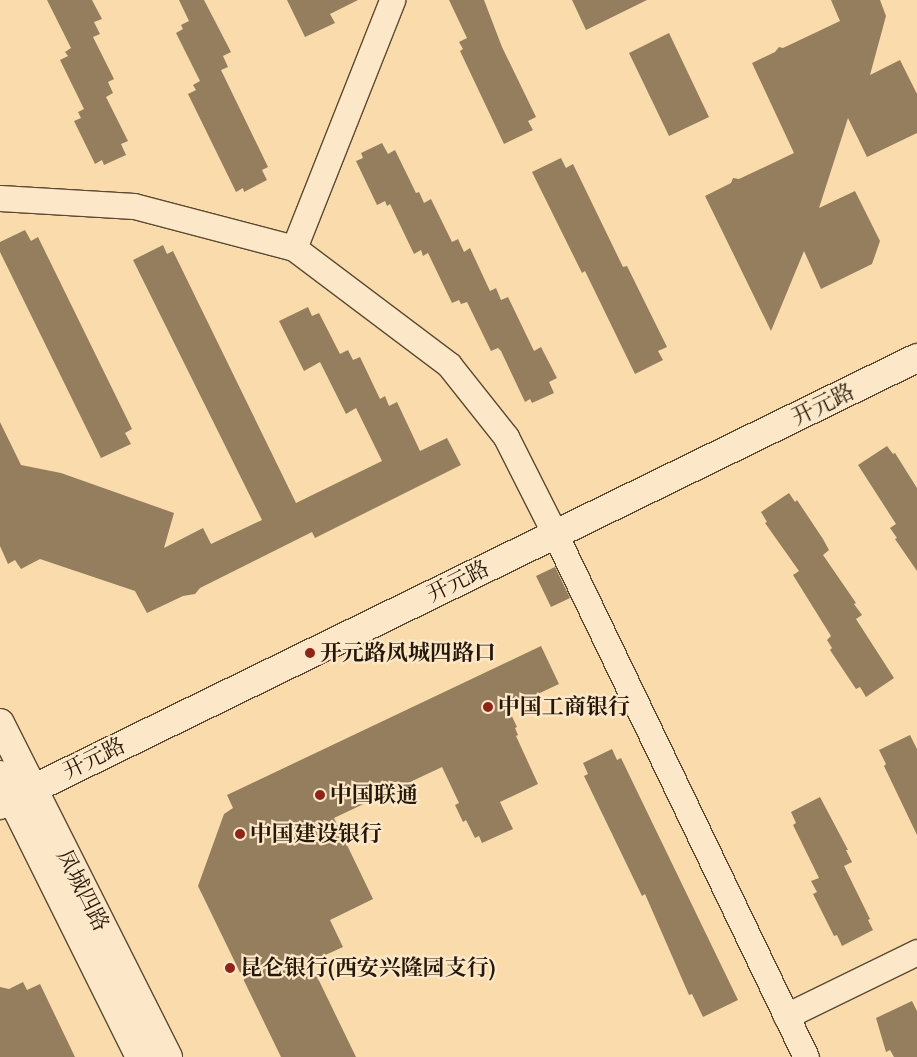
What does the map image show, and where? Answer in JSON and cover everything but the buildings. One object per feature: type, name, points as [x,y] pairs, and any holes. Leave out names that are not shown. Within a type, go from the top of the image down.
[{"type":"street","points":[[294,248],[392,0]]},
{"type":"street","points":[[0,198],[134,206],[294,248],[449,365],[506,437],[555,534],[806,1057]]},
{"type":"street","name":"开元路","points":[[14,797],[917,358]]},
{"type":"street","name":"凤城四路","points":[[0,723],[14,797],[140,1057]]},
{"type":"street","name":"凤城四路","points":[[0,775],[168,1057]]},
{"type":"street","points":[[786,1016],[917,952]]},
{"type":"place","name":"开元路凤城四路口","points":[[310,653]]},
{"type":"place","name":"中国工商银行","points":[[488,707]]},
{"type":"place","name":"中国联通","points":[[320,795]]},
{"type":"place","name":"中国建设银行","points":[[240,834]]},
{"type":"place","name":"昆仑银行(西安兴隆园支行)","points":[[230,968]]}]
